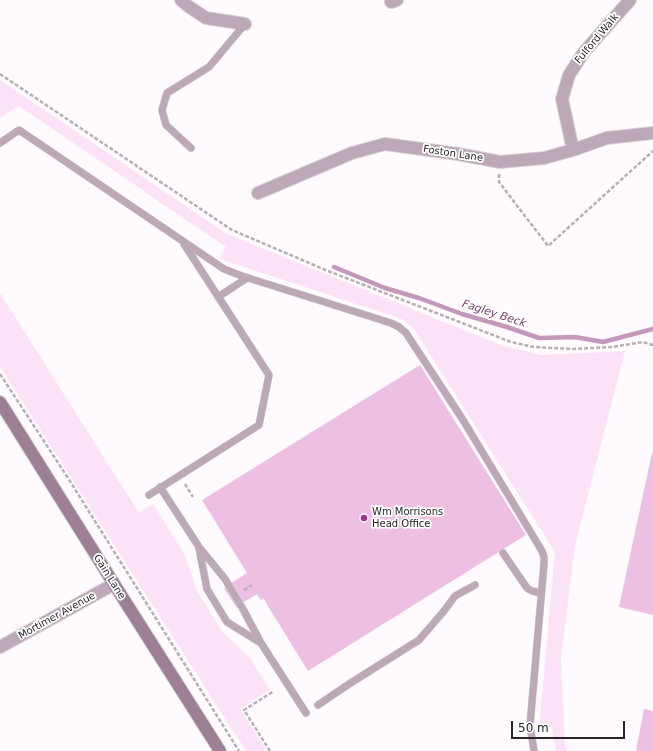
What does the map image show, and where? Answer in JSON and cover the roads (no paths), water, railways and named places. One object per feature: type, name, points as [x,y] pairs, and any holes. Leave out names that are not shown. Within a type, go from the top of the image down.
[{"type":"street","points":[[181,0],[206,18],[245,24]]},
{"type":"street","name":"Fulford Walk","points":[[573,150],[562,99],[569,75],[584,52],[630,0]]},
{"type":"street","name":"Foston Lane","points":[[258,193],[352,153],[385,144],[458,154],[500,162],[544,158],[607,138],[653,133]]},
{"type":"street","name":"Gain Lane","points":[[0,402],[220,751]]},
{"type":"street","name":"Mortimer Avenue","points":[[0,648],[114,584]]},
{"type":"lane","points":[[191,148],[166,125],[162,110],[167,93],[209,67],[245,24]]},
{"type":"lane","points":[[0,143],[19,130],[224,269],[247,278],[391,323],[399,327],[406,334],[463,420],[539,545],[544,557],[530,725],[534,751]]},
{"type":"lane","points":[[149,495],[259,425],[269,374],[182,241]]},
{"type":"lane","points":[[218,297],[247,278]]},
{"type":"lane","points":[[160,487],[199,547],[224,579],[244,611],[261,643],[306,713]]},
{"type":"lane","points":[[199,547],[207,589],[227,622],[261,643]]},
{"type":"lane","points":[[503,553],[527,588],[532,592],[541,593]]},
{"type":"lane","points":[[318,705],[419,640],[455,596],[475,585]]},
{"type":"waterway","name":"Fagley Beck","points":[[334,267],[385,288],[539,338],[575,337],[603,342],[653,329]]},
{"type":"place","name":"Wm Morrisons Head Office","points":[[364,518]]}]
